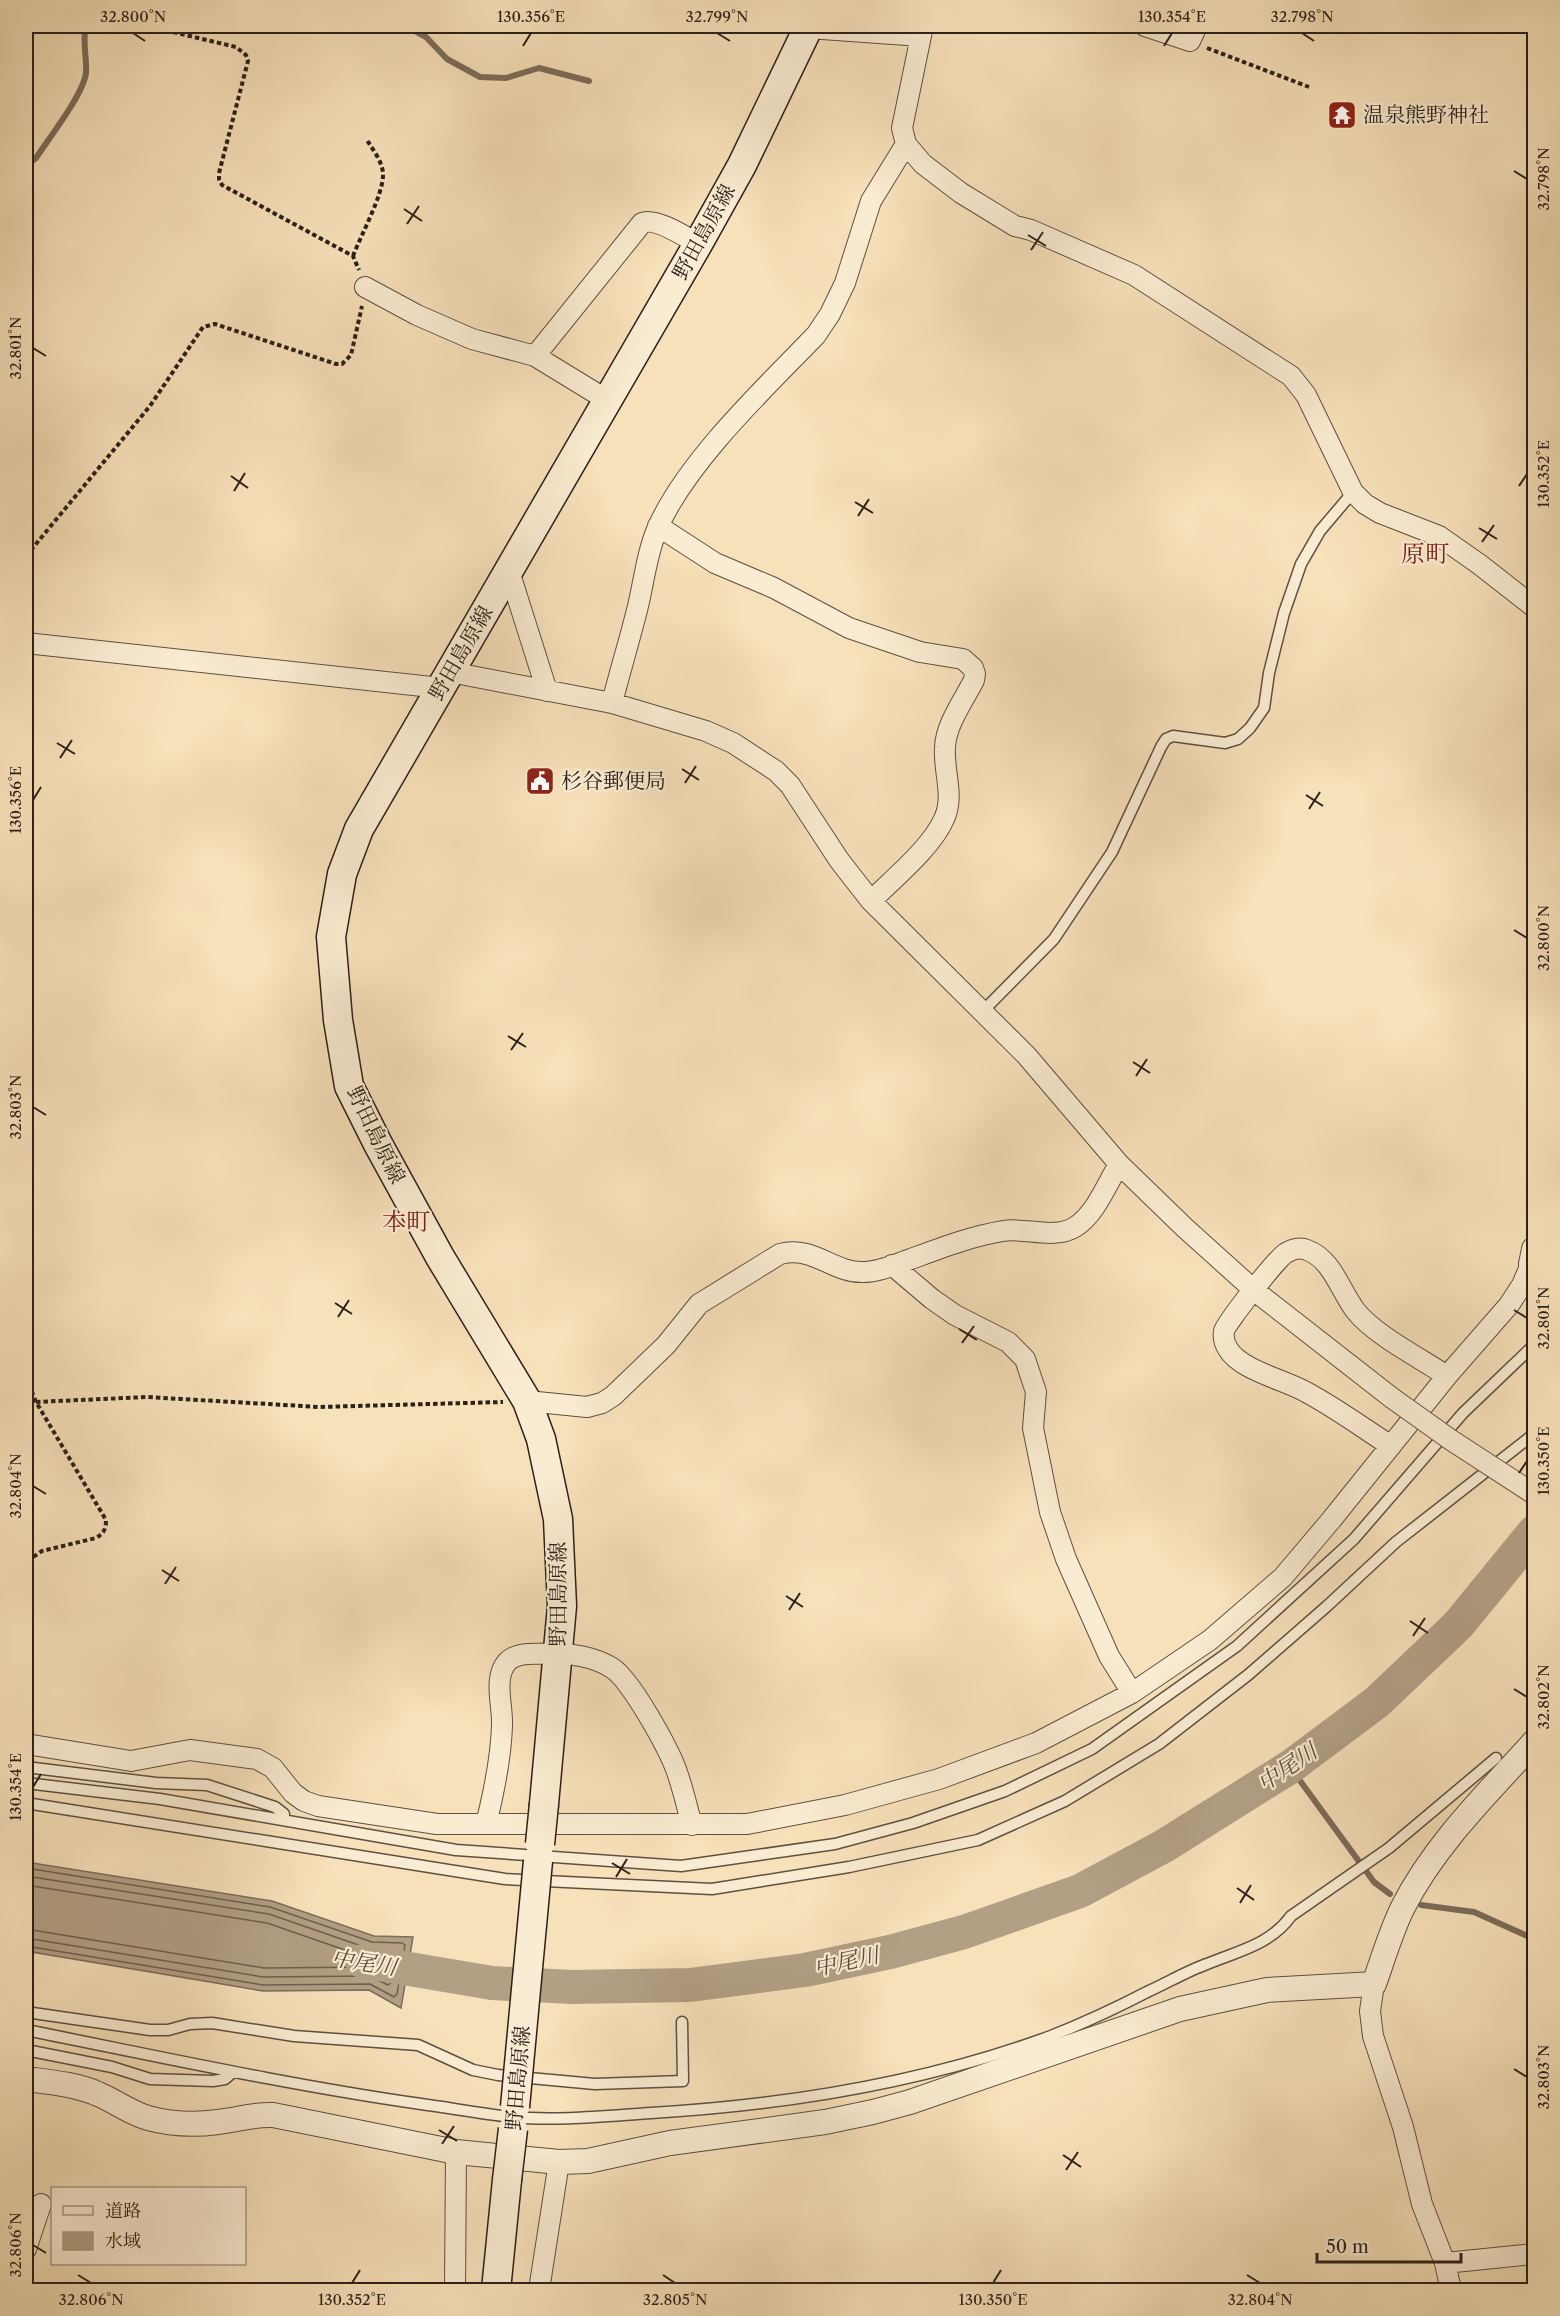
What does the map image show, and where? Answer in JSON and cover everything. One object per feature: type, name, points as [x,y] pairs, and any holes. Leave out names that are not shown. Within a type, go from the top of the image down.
[{"type":"main road","name":"野田島原線","points":[[496,2290],[562,1606],[558,1519],[541,1439],[527,1401],[440,1257],[349,1086],[338,1020],[331,938],[342,874],[359,829],[698,244],[742,165],[808,27]]},
{"type":"street","points":[[1145,26],[1190,41],[1197,26]]},
{"type":"street","points":[[808,27],[922,31],[902,128],[906,144],[923,164],[961,193],[1015,226],[1031,230],[1134,275],[1291,376],[1306,395],[1353,492],[1365,504],[1380,513],[1439,536],[1534,607]]},
{"type":"street","points":[[612,703],[658,526],[679,490],[712,447],[816,335],[830,314],[845,283],[871,201],[906,144]]},
{"type":"street","points":[[535,356],[642,223],[651,221],[698,244]]},
{"type":"street","points":[[366,287],[417,315],[472,339],[535,356],[607,400]]},
{"type":"street","points":[[658,526],[715,563],[774,588],[849,628],[920,652],[955,657],[969,663],[973,668],[974,680],[946,737],[944,749],[949,797],[945,819],[928,844],[871,901]]},
{"type":"street","points":[[509,571],[547,691]]},
{"type":"street","points":[[26,643],[547,691],[612,703],[706,731],[757,757],[790,785],[839,860],[871,901],[1026,1055],[1119,1164],[1255,1291],[1392,1398],[1534,1494]]},
{"type":"street","points":[[527,1401],[587,1407],[602,1403],[613,1396],[666,1345],[699,1304],[780,1254],[791,1251],[802,1252],[861,1273],[1004,1231],[1062,1232],[1072,1229],[1081,1223],[1094,1206],[1119,1164]]},
{"type":"street","points":[[1391,1446],[1305,1392],[1244,1364],[1234,1357],[1224,1340],[1224,1332],[1233,1315],[1255,1291],[1277,1260],[1286,1252],[1297,1248],[1308,1250],[1320,1258],[1330,1269],[1362,1319],[1447,1376]]},
{"type":"street","points":[[26,1744],[131,1761],[190,1750],[257,1759],[273,1768],[293,1793],[304,1801],[318,1806],[437,1824],[692,1825],[758,1822],[844,1805],[939,1779],[1036,1743],[1132,1693],[1210,1640],[1283,1577],[1447,1376],[1509,1305],[1522,1285],[1533,1257]]},
{"type":"street","points":[[892,1265],[932,1299],[955,1315],[1008,1342],[1025,1359],[1036,1392],[1033,1428],[1050,1512],[1066,1559],[1109,1656],[1132,1693]]},
{"type":"street","points":[[486,1824],[495,1786],[502,1724],[500,1681],[503,1670],[508,1661],[520,1654],[558,1653],[598,1660],[615,1669],[627,1681],[676,1769],[692,1825]]},
{"type":"street","points":[[1451,2290],[1445,2263],[1422,2204],[1403,2127],[1373,2036],[1370,2011],[1374,1984],[1403,1907],[1418,1881],[1441,1847],[1534,1742]]},
{"type":"street","points":[[26,2079],[69,2086],[98,2094],[148,2118],[191,2124],[220,2122],[254,2114],[273,2115],[456,2152],[559,2162],[588,2161],[670,2143],[825,2122],[873,2112],[910,2102],[1180,2009],[1267,1990],[1374,1984]]},
{"type":"street","points":[[455,2290],[456,2152]]},
{"type":"street","points":[[539,2290],[559,2162]]},
{"type":"street","points":[[26,2249],[41,2204]]},
{"type":"street","points":[[1445,2263],[1534,2254]]},
{"type":"lane","points":[[983,1011],[1054,939],[1112,852],[1166,739],[1173,736],[1225,743],[1238,739],[1250,728],[1264,708],[1269,673],[1284,614],[1301,564],[1320,531],[1353,492]]},
{"type":"lane","points":[[26,1783],[160,1799],[456,1850],[539,1854],[573,1860],[681,1866],[835,1844],[913,1822],[1005,1791],[1092,1749],[1237,1646],[1354,1539],[1463,1413],[1534,1345]]},
{"type":"lane","points":[[26,1803],[505,1879],[712,1889],[849,1867],[978,1840],[1065,1801],[1159,1744],[1248,1675],[1396,1542],[1534,1434]]},
{"type":"lane","points":[[26,2030],[346,2093],[514,2118],[581,2117],[758,2105],[905,2079],[1049,2037],[1207,1964],[1237,1954],[1280,1931],[1291,1916],[1389,1848],[1496,1758]]},
{"type":"lane","points":[[26,1767],[156,1783],[207,1785],[275,1807],[284,1814],[284,1819]]},
{"type":"lane","points":[[26,2012],[150,2030],[168,2030],[190,2024],[212,2023],[294,2036],[418,2045],[473,2070],[498,2075],[595,2084],[683,2081],[682,2022]]},
{"type":"lane","points":[[26,2050],[112,2067],[150,2079],[225,2079],[233,2072]]},
{"type":"path","points":[[26,556],[150,406],[199,330],[209,324],[215,324],[336,364],[342,364],[351,355],[366,287],[353,256],[222,185],[219,179],[248,61],[246,55],[236,47],[173,32]]},
{"type":"path","points":[[1207,48],[1309,87]]},
{"type":"path","points":[[353,256],[380,190],[383,173],[378,157],[367,140]]},
{"type":"path","points":[[26,1377],[36,1402],[106,1520],[106,1528],[96,1538],[42,1551],[26,1562]]},
{"type":"path","points":[[36,1402],[147,1397],[319,1407],[527,1401]]},
{"type":"water","points":[[26,1862],[272,1901],[374,1936],[413,1937],[401,2008],[369,1990],[263,1991],[26,1951]]},
{"type":"waterway","points":[[26,166],[36,158],[57,128],[84,82],[86,26]]},
{"type":"waterway","points":[[406,26],[426,37],[447,59],[480,77],[506,78],[539,68],[589,81]]},
{"type":"waterway","name":"中尾川","points":[[362,1961],[492,1983],[572,1987],[690,1985],[805,1970],[890,1952],[964,1932],[1080,1891],[1164,1846],[1290,1767],[1377,1702],[1458,1625],[1534,1532]]},
{"type":"waterway","points":[[1290,1767],[1374,1882],[1390,1894]]},
{"type":"waterway","points":[[1421,1905],[1474,1912],[1534,1939]]},
{"type":"place","name":"温泉熊野神社","points":[[1342,115]]},
{"type":"place","name":"杉谷郵便局","points":[[540,781]]},
{"type":"district","name":"原町","points":[[1425,554]]},
{"type":"district","name":"本町","points":[[406,1222]]}]
